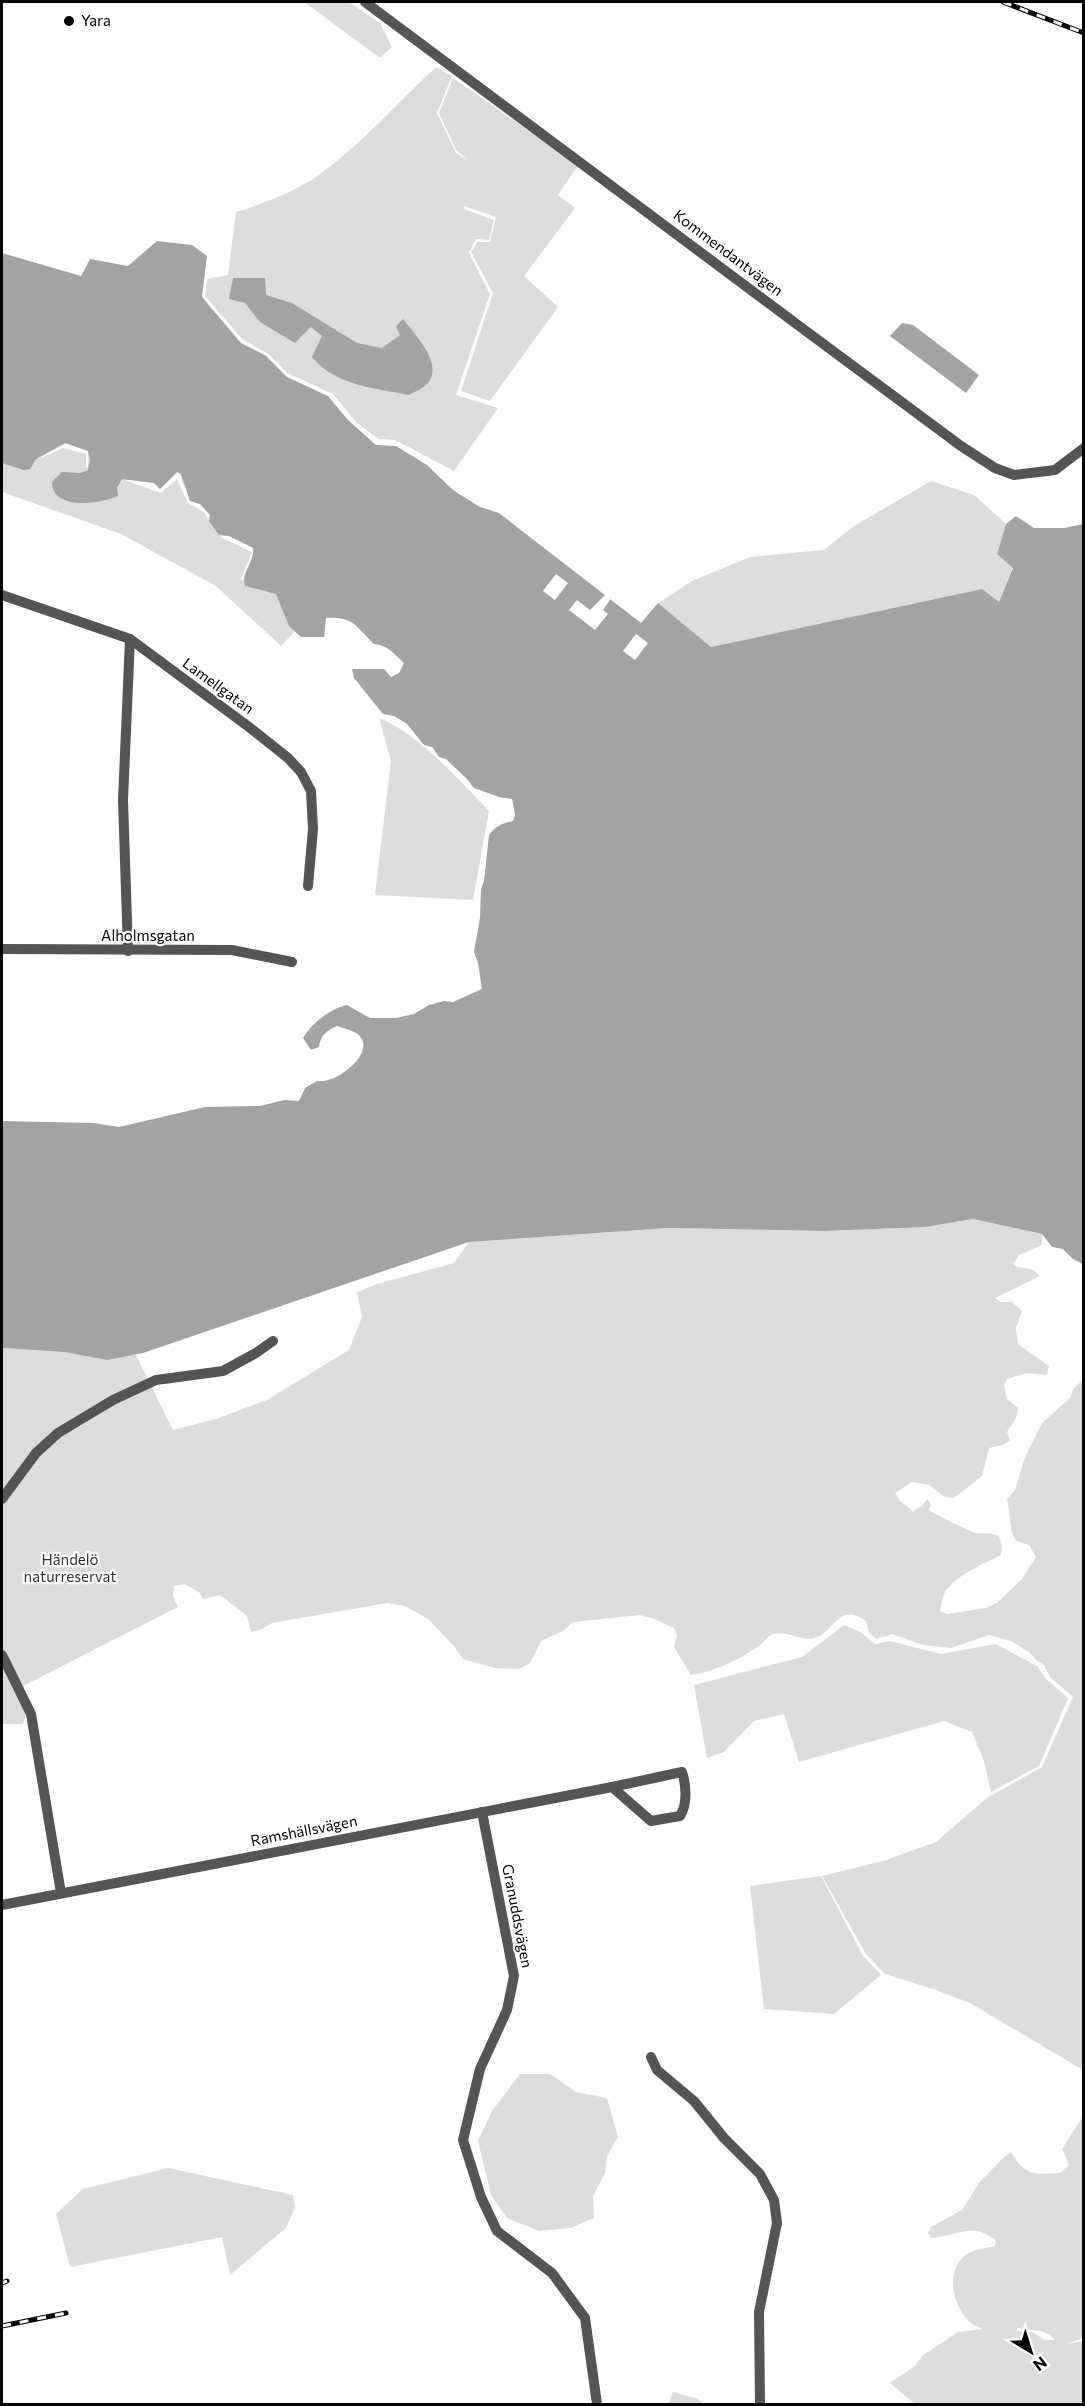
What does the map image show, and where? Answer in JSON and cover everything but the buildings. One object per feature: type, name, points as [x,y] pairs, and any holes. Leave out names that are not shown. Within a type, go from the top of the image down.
[{"type":"street","name":"Kommendantvägen","points":[[365,2],[846,361],[961,446],[995,468],[1014,475],[1055,471],[1083,448]]},
{"type":"street","name":"Lamellgatan","points":[[2,595],[130,639],[249,727],[302,772],[311,791],[313,829],[308,886]]},
{"type":"street","points":[[128,951],[123,800],[130,639]]},
{"type":"street","name":"Alholmsgatan","points":[[2,949],[232,950],[292,962]]},
{"type":"street","points":[[2,1500],[36,1453],[58,1433],[113,1400],[156,1380],[223,1371],[273,1341]]},
{"type":"street","points":[[2,1655],[31,1714],[61,1893]]},
{"type":"street","name":"Ramshällsvägen","points":[[2,1905],[682,1772],[683,1810],[680,1816],[651,1821],[612,1787]]},
{"type":"street","name":"Granuddsvägen","points":[[482,1812],[514,1976],[507,2010],[480,2069],[463,2140],[481,2197],[497,2231],[552,2273],[585,2318],[597,2404]]},
{"type":"street","points":[[651,2057],[657,2070],[694,2101],[724,2138],[760,2174],[774,2200],[777,2223],[767,2283],[759,2312],[760,2404]]},
{"type":"green space","points":[[304,2],[349,2],[380,23],[392,47],[380,58]]},
{"type":"green space","points":[[436,67],[452,76],[437,113],[456,153],[469,161],[456,150],[439,113],[453,78],[578,165],[558,195],[575,208],[524,276],[558,307],[490,401],[461,391],[493,293],[471,252],[477,242],[490,242],[496,217],[464,206],[464,209],[494,220],[489,240],[476,239],[469,253],[490,294],[456,395],[498,408],[454,471],[395,440],[379,439],[357,423],[333,394],[287,373],[270,355],[242,339],[205,296],[207,279],[228,275],[236,212],[280,196],[320,174],[365,136]]},
{"type":"green space","points":[[2,372],[138,423],[354,623],[342,617],[326,618],[324,637],[301,637],[295,631],[281,646],[216,586],[121,534],[2,492]],"holes":[[[66,443],[88,451],[88,468],[86,467],[86,454],[63,448],[36,460]],[[178,472],[181,474],[190,501],[200,504],[210,515],[209,520],[204,512],[188,503],[177,479],[161,493],[122,479],[154,483],[160,489]],[[220,535],[229,536],[253,547],[253,556],[243,581],[241,579],[252,552]]]},
{"type":"green space","points":[[931,481],[974,495],[1006,524],[997,554],[1013,567],[999,602],[982,589],[711,647],[658,603],[692,581],[750,557],[824,550],[854,526]]},
{"type":"green space","points":[[379,718],[394,725],[423,746],[452,772],[489,811],[473,900],[375,895],[391,761]]},
{"type":"green space","name":"Händelö naturreservat","points":[[973,1219],[1042,1234],[1042,1245],[1019,1255],[1013,1264],[1016,1267],[1032,1269],[1040,1276],[995,1298],[1001,1302],[1012,1302],[1022,1311],[1016,1328],[1018,1344],[1049,1366],[1047,1375],[1026,1373],[1007,1379],[1004,1385],[1007,1399],[1018,1408],[1016,1418],[1007,1432],[1010,1440],[1003,1445],[989,1448],[982,1476],[954,1498],[945,1497],[929,1485],[912,1482],[895,1493],[900,1501],[913,1511],[922,1506],[927,1499],[931,1504],[929,1510],[944,1519],[976,1533],[999,1536],[1002,1546],[1001,1555],[970,1570],[950,1586],[942,1599],[940,1611],[947,1614],[986,1608],[997,1603],[1022,1579],[1036,1557],[1029,1545],[1016,1541],[1012,1533],[1007,1499],[1015,1490],[1025,1457],[1042,1423],[1070,1398],[1074,1388],[1083,1380],[1083,2070],[970,2003],[885,1974],[866,1954],[822,1876],[883,1861],[936,1842],[987,1798],[1042,1767],[1073,1697],[1050,1677],[1044,1665],[1011,1641],[989,1635],[951,1648],[923,1645],[892,1634],[877,1639],[869,1633],[866,1621],[849,1615],[837,1620],[815,1638],[773,1634],[759,1646],[735,1660],[718,1668],[691,1675],[674,1647],[677,1635],[674,1628],[639,1615],[573,1622],[563,1631],[541,1641],[530,1663],[519,1669],[494,1668],[463,1659],[428,1619],[405,1606],[387,1603],[272,1623],[251,1632],[247,1616],[220,1595],[203,1599],[200,1593],[185,1584],[174,1586],[173,1596],[178,1607],[19,1688],[26,1714],[23,1724],[2,1724],[2,1348],[64,1352],[107,1360],[135,1353],[173,1430],[216,1419],[267,1400],[349,1350],[362,1317],[357,1292],[377,1284],[454,1263],[469,1242],[669,1228],[824,1231],[926,1227]]},
{"type":"green space","points":[[844,1625],[862,1633],[875,1644],[890,1641],[941,1654],[995,1644],[1037,1666],[1045,1678],[1068,1698],[1039,1766],[991,1792],[984,1761],[972,1732],[944,1721],[799,1762],[784,1714],[754,1721],[724,1752],[707,1758],[694,1685],[802,1657]]},
{"type":"green space","points":[[821,1876],[863,1956],[881,1975],[834,2014],[764,2009],[750,1886]]},
{"type":"green space","points":[[520,2074],[550,2074],[576,2092],[607,2098],[618,2137],[607,2156],[605,2173],[593,2196],[594,2218],[571,2228],[539,2231],[507,2218],[491,2195],[478,2141],[492,2111]]},
{"type":"green space","points":[[1083,2116],[1083,2338],[1067,2344],[1083,2341],[1083,2404],[915,2404],[890,2383],[915,2366],[922,2356],[958,2332],[983,2329],[971,2323],[960,2309],[953,2281],[958,2263],[964,2256],[995,2246],[996,2241],[988,2235],[973,2231],[931,2238],[928,2233],[931,2227],[962,2210],[979,2183],[1011,2152],[1025,2169],[1036,2173],[1051,2174],[1060,2173],[1069,2165],[1062,2149]],"holes":[[[1017,2328],[1047,2333],[1055,2340],[1045,2340],[1032,2332],[1016,2331]]]},
{"type":"green space","points":[[168,2168],[293,2195],[295,2207],[286,2228],[230,2275],[222,2237],[70,2267],[56,2214],[83,2189]]},
{"type":"green space","points":[[673,2392],[698,2399],[704,2404],[668,2404]]},
{"type":"shaded area","points":[[157,241],[192,245],[207,256],[202,297],[241,343],[265,355],[287,377],[328,396],[348,420],[376,445],[396,446],[427,465],[453,490],[480,507],[499,513],[641,623],[658,603],[711,647],[982,589],[999,602],[1013,568],[997,554],[1006,524],[1016,516],[1034,528],[1064,528],[1083,524],[1083,1264],[1073,1259],[1063,1249],[1052,1247],[1042,1234],[973,1219],[926,1227],[824,1231],[669,1228],[469,1242],[143,1353],[107,1360],[64,1352],[2,1348],[2,1121],[94,1123],[119,1127],[205,1107],[260,1106],[284,1100],[299,1101],[305,1088],[317,1081],[325,1081],[345,1072],[360,1056],[363,1048],[362,1040],[356,1033],[337,1026],[325,1034],[319,1047],[311,1050],[303,1038],[311,1027],[328,1013],[347,1005],[370,1018],[396,1018],[414,1014],[429,1005],[444,1001],[453,1002],[482,989],[474,952],[489,835],[500,825],[513,821],[515,815],[512,799],[474,788],[446,759],[439,757],[432,747],[424,745],[407,724],[394,716],[383,714],[354,678],[352,669],[384,669],[391,677],[399,673],[404,663],[394,653],[383,646],[374,644],[354,624],[343,619],[326,618],[324,637],[301,637],[289,626],[276,594],[245,586],[245,576],[253,548],[229,536],[219,535],[209,521],[210,515],[200,504],[190,501],[181,474],[177,472],[160,489],[154,483],[122,479],[117,488],[118,496],[89,503],[78,503],[60,498],[54,491],[52,482],[62,472],[80,473],[88,470],[90,460],[88,451],[65,443],[36,459],[30,469],[24,470],[2,463],[2,253],[81,276],[90,259],[128,266]]},
{"type":"shaded area","points":[[233,278],[265,278],[266,295],[292,303],[357,343],[382,348],[400,335],[396,326],[403,319],[427,350],[433,368],[431,377],[426,385],[409,395],[370,388],[332,374],[312,357],[322,336],[311,327],[295,343],[260,322],[245,303],[229,299]]},
{"type":"shaded area","points":[[902,323],[913,325],[979,375],[966,393],[890,336]]},
{"type":"pier","points":[[556,574],[568,583],[555,600],[543,591]]},
{"type":"pier","points":[[607,593],[612,597],[603,610],[608,614],[595,630],[569,610],[577,600],[590,610]]},
{"type":"pier","points":[[636,634],[648,643],[635,660],[623,651]]},
{"type":"railway","points":[[1003,2],[1084,33]]},
{"type":"railway","points":[[2,2283],[7,2281]]},
{"type":"railway","points":[[2,2326],[66,2313]]},
{"type":"place","name":"Yara","points":[[69,21]]}]
